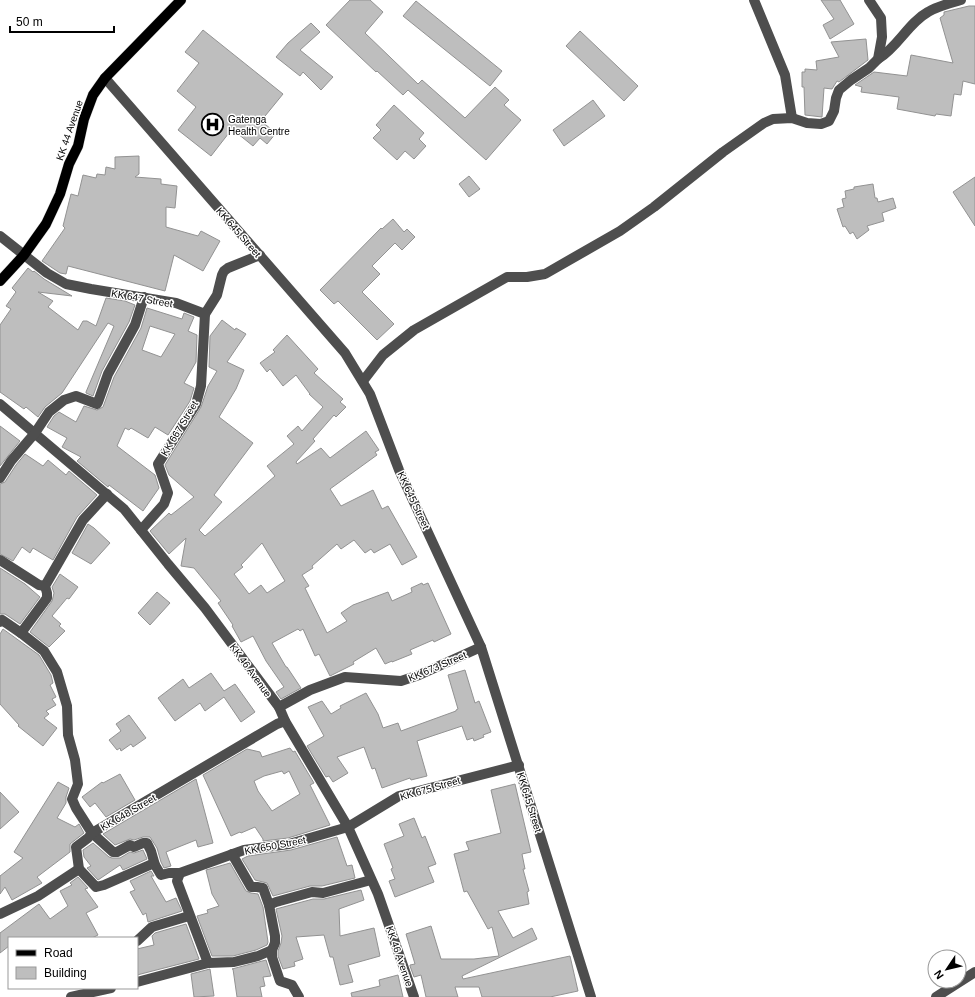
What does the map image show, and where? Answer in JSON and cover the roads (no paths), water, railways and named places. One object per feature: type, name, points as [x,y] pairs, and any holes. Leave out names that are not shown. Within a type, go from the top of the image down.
[{"type":"main road","name":"KK 44 Avenue","points":[[0,281],[24,255],[46,224],[54,208],[69,164],[78,146],[84,119],[93,95],[105,78],[177,1]]},
{"type":"street","points":[[754,0],[785,74],[792,118]]},
{"type":"street","points":[[868,0],[881,18],[882,37],[878,59]]},
{"type":"street","points":[[363,381],[383,355],[414,330],[507,276],[527,277],[545,274],[620,231],[654,207],[723,152],[764,123],[773,119],[792,118],[807,123],[821,124],[829,122],[834,111],[839,90],[887,53],[917,20],[928,12],[942,5],[961,0]]},
{"type":"street","name":"KK 645 Street","points":[[105,78],[345,353],[370,394],[399,470],[481,647],[588,996]]},
{"type":"street","name":"KK 647 Street","points":[[0,236],[47,273],[66,284],[176,303],[205,314]]},
{"type":"street","points":[[205,314],[217,295],[224,271],[260,255]]},
{"type":"street","points":[[0,478],[11,461],[35,433],[49,412],[64,400],[76,396],[97,404],[108,374],[135,325],[144,297]]},
{"type":"street","name":"KK 667 Street","points":[[141,530],[164,504],[168,493],[158,464],[196,404],[201,386],[205,314]]},
{"type":"street","name":"KK 46 Avenue","points":[[0,404],[124,509],[205,608],[279,707],[285,721],[348,827],[378,894],[414,997]]},
{"type":"street","points":[[21,633],[47,598],[45,586],[83,520],[107,494]]},
{"type":"street","points":[[0,560],[39,585],[45,586]]},
{"type":"street","points":[[0,622],[2,620],[44,651],[58,672],[67,706],[68,735],[75,760],[78,784],[72,799],[76,808],[92,833],[113,852],[117,852],[130,845],[134,847],[147,843],[155,865],[161,875],[180,873],[177,881],[208,963]]},
{"type":"street","name":"KK 673 Street","points":[[279,707],[310,690],[345,677],[401,681],[419,675],[481,647]]},
{"type":"street","name":"KK 648 Street","points":[[79,869],[76,847],[92,833],[270,728],[285,721]]},
{"type":"street","name":"KK 675 Street","points":[[348,827],[399,796],[518,765]]},
{"type":"street","name":"KK 650 Street","points":[[180,873],[244,850],[289,844],[348,827]]},
{"type":"street","points":[[232,854],[251,887],[263,888],[270,905],[275,942],[272,950],[272,956],[280,981],[292,985],[299,997]]},
{"type":"street","points":[[0,914],[38,896],[79,869],[96,888],[152,864],[155,865]]},
{"type":"street","points":[[270,905],[312,892],[322,892],[371,880]]},
{"type":"street","points":[[138,940],[152,927],[189,916]]},
{"type":"street","points":[[138,982],[208,963],[234,962],[258,956],[272,950]]},
{"type":"street","points":[[936,997],[975,972]]},
{"type":"street","points":[[71,997],[106,989]]},
{"type":"place","name":"Gatenga Health Centre","points":[[212,125]]}]
